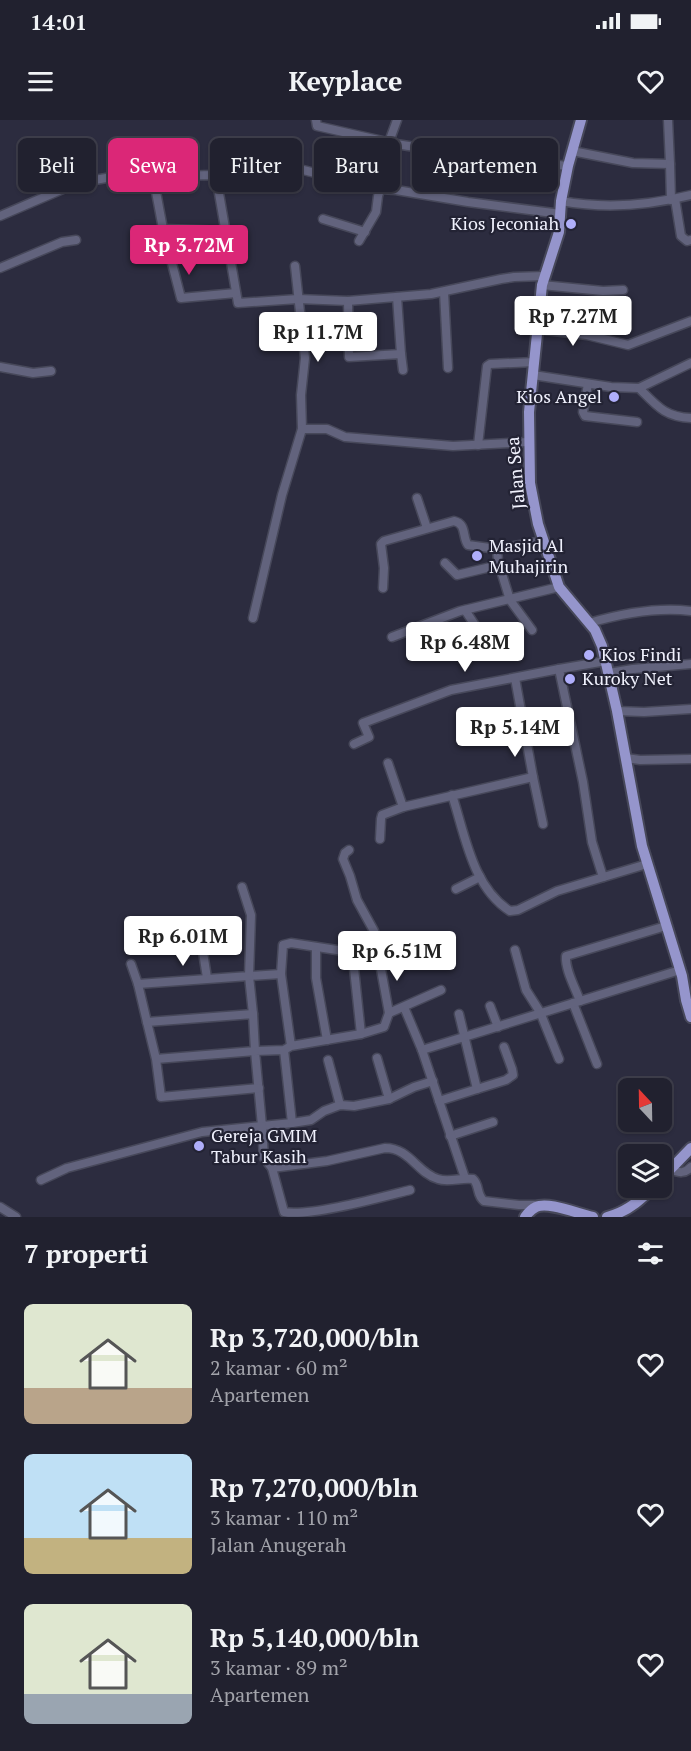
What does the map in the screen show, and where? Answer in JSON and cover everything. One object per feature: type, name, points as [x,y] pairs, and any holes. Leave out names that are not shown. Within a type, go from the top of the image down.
[{"type":"main road","name":"Jalan Sea","points":[[581,120],[561,201],[559,232],[543,281],[529,412],[530,483],[543,541],[559,587],[589,623],[602,646],[647,864],[680,970],[691,1017]]},
{"type":"main road","points":[[672,1166],[691,1148]]},
{"type":"main road","points":[[606,1217],[632,1206],[641,1198]]},
{"type":"main road","points":[[525,1217],[539,1205],[550,1205],[593,1217]]},
{"type":"street","points":[[394,138],[397,120]]},
{"type":"street","points":[[668,120],[673,200],[681,236],[687,241],[691,240]]},
{"type":"street","points":[[316,123],[374,138]]},
{"type":"street","points":[[400,144],[478,157],[568,166]]},
{"type":"street","points":[[572,152],[618,161],[670,164]]},
{"type":"street","points":[[198,175],[214,175],[216,177],[238,303],[298,299],[348,301],[397,297],[444,292],[514,277],[603,291],[623,290]]},
{"type":"street","points":[[0,216],[77,183],[108,178]]},
{"type":"street","points":[[400,191],[561,214]]},
{"type":"street","points":[[156,192],[181,298],[236,293]]},
{"type":"street","points":[[359,241],[375,212],[379,192]]},
{"type":"street","points":[[561,201],[610,207],[673,200],[691,195]]},
{"type":"street","points":[[323,219],[364,232]]},
{"type":"street","points":[[164,229],[225,231]]},
{"type":"street","points":[[0,268],[62,242],[76,240]]},
{"type":"street","points":[[253,618],[282,495],[302,429],[301,395],[305,358],[295,266]]},
{"type":"street","points":[[444,292],[448,368]]},
{"type":"street","points":[[397,297],[403,370]]},
{"type":"street","points":[[348,301],[349,357],[401,354]]},
{"type":"street","points":[[537,329],[587,335],[628,345],[691,321]]},
{"type":"street","points":[[478,445],[487,366],[490,363],[535,362]]},
{"type":"street","points":[[533,375],[588,384],[639,388],[691,363]]},
{"type":"street","points":[[0,368],[33,373],[51,371]]},
{"type":"street","points":[[588,384],[583,412],[585,416],[637,422]]},
{"type":"street","points":[[639,388],[662,411],[678,418],[691,418]]},
{"type":"street","points":[[302,429],[327,429],[345,437],[453,446],[528,442]]},
{"type":"street","points":[[417,498],[427,528]]},
{"type":"street","points":[[383,588],[384,568],[381,544],[384,541],[450,521],[457,521],[464,530],[468,545],[497,549],[543,541]]},
{"type":"street","points":[[497,549],[499,565],[510,600],[532,630]]},
{"type":"street","points":[[445,563],[457,575],[499,565]]},
{"type":"street","points":[[392,637],[465,610],[559,587]]},
{"type":"street","points":[[465,610],[488,645]]},
{"type":"street","points":[[589,623],[658,611],[691,611]]},
{"type":"street","points":[[354,744],[369,737],[363,723],[451,690],[606,661]]},
{"type":"street","points":[[609,674],[633,669],[691,664]]},
{"type":"street","points":[[559,669],[583,782],[591,836],[603,877]]},
{"type":"street","points":[[515,678],[543,824]]},
{"type":"street","points":[[617,711],[691,709]]},
{"type":"street","points":[[626,758],[691,759]]},
{"type":"street","points":[[388,763],[404,807]]},
{"type":"street","points":[[380,839],[382,815],[404,807],[533,777]]},
{"type":"street","points":[[452,795],[480,877],[502,906],[514,911],[557,891],[647,864]]},
{"type":"street","points":[[156,1059],[288,1048],[361,1034],[384,1027],[389,1013],[374,931],[361,909],[343,860],[345,853],[349,850]]},
{"type":"street","points":[[456,889],[480,877]]},
{"type":"street","points":[[242,887],[251,915],[249,976],[264,1158],[272,1168],[286,1215],[330,1209],[410,1190]]},
{"type":"street","points":[[199,926],[207,978]]},
{"type":"street","points":[[597,1064],[577,1002],[566,956],[666,927]]},
{"type":"street","points":[[292,1123],[281,974],[283,945],[291,943],[346,951],[352,954],[361,1034]]},
{"type":"street","points":[[316,947],[316,978],[327,1040]]},
{"type":"street","points":[[515,950],[526,990],[540,1012],[559,1059]]},
{"type":"street","points":[[131,964],[156,1059],[161,1097],[259,1088]]},
{"type":"street","points":[[422,1050],[680,970]]},
{"type":"street","points":[[138,984],[281,974]]},
{"type":"street","points":[[389,1013],[441,990]]},
{"type":"street","points":[[490,1006],[498,1027]]},
{"type":"street","points":[[404,1007],[422,1050],[465,1178]]},
{"type":"street","points":[[147,1022],[253,1014]]},
{"type":"street","points":[[459,1014],[477,1089]]},
{"type":"street","points":[[439,1101],[506,1080],[513,1075],[504,1047]]},
{"type":"street","points":[[377,1058],[388,1099]]},
{"type":"street","points":[[328,1060],[340,1106]]},
{"type":"street","points":[[41,1180],[67,1168],[208,1131],[311,1120],[324,1110],[388,1099],[414,1087],[433,1082]]},
{"type":"street","points":[[450,1136],[493,1122]]},
{"type":"street","points":[[272,1168],[327,1161],[392,1148],[403,1152],[439,1180],[473,1179],[484,1201],[539,1205]]},
{"type":"street","points":[[672,1173],[685,1172],[691,1167]]},
{"type":"street","points":[[0,1207],[16,1217]]},
{"type":"place","name":"Kios Jeconiah","points":[[571,224]]},
{"type":"place","name":"Kios Angel","points":[[614,397]]},
{"type":"place","name":"Masjid Al Muhajirin","points":[[477,556]]},
{"type":"place","name":"Kios Findi","points":[[589,655]]},
{"type":"place","name":"Kuroky Net","points":[[570,679]]},
{"type":"place","name":"Gereja GMIM Tabur Kasih","points":[[199,1146]]}]
